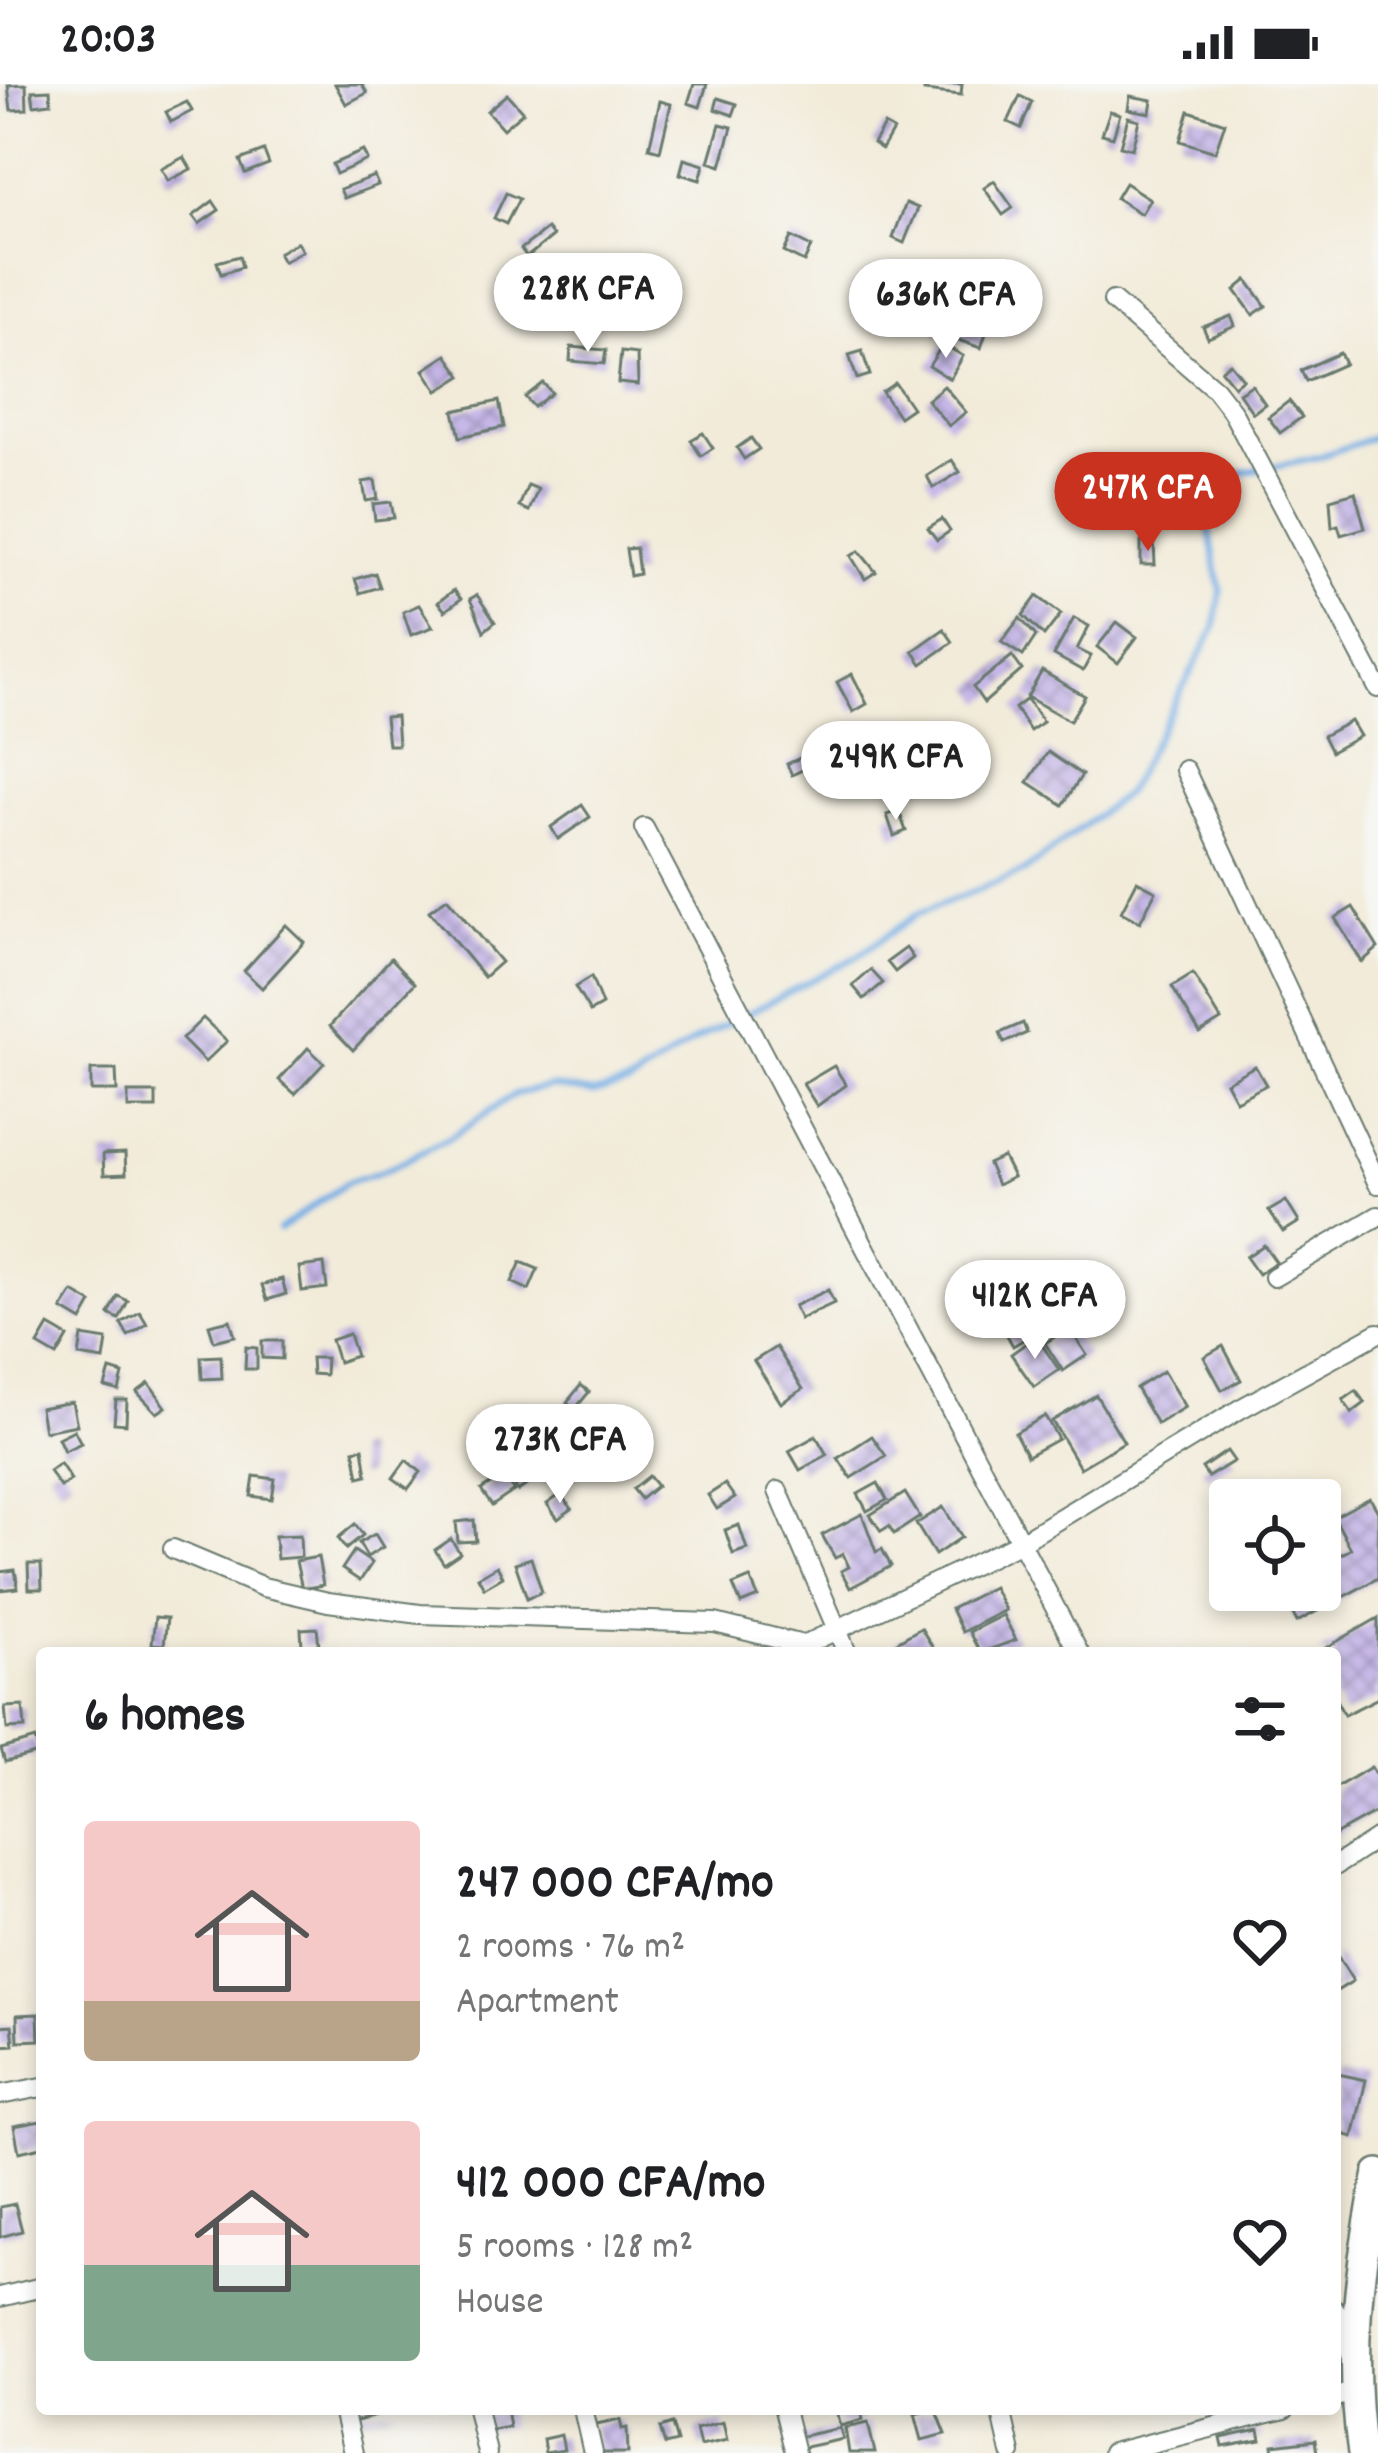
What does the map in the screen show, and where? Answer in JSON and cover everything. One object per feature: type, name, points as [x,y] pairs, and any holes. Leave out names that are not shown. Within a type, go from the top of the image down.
[{"type":"street","points":[[1114,301],[1215,389],[1232,411],[1378,688]]},
{"type":"street","points":[[1186,770],[1378,1184]]},
{"type":"street","points":[[644,828],[1076,1647]]},
{"type":"street","points":[[1274,1277],[1378,1216]]},
{"type":"street","points":[[800,1647],[1022,1542],[1240,1409],[1378,1333]]},
{"type":"street","points":[[778,1491],[845,1647]]},
{"type":"street","points":[[173,1549],[262,1587],[328,1602],[420,1614],[715,1623],[790,1647]]},
{"type":"street","points":[[1341,1862],[1378,1838]]},
{"type":"street","points":[[0,2095],[36,2088]]},
{"type":"street","points":[[1354,2376],[1364,2237],[1378,2173]]},
{"type":"street","points":[[0,2297],[36,2288]]},
{"type":"street","points":[[1341,2330],[1354,2376],[1362,2453]]},
{"type":"street","points":[[344,2415],[352,2453]]},
{"type":"street","points":[[478,2415],[487,2453]]},
{"type":"street","points":[[584,2415],[593,2453]]},
{"type":"street","points":[[786,2415],[795,2453]]},
{"type":"street","points":[[1002,2415],[1011,2453]]},
{"type":"street","points":[[1112,2453],[1189,2443],[1268,2415]]},
{"type":"building","points":[[26,84],[27,109],[11,110],[8,85]]},
{"type":"building","points":[[335,84],[362,84],[367,93],[346,104]]},
{"type":"building","points":[[694,84],[707,84],[700,107],[688,103]]},
{"type":"building","points":[[924,84],[962,84],[961,95],[924,91]]},
{"type":"building","points":[[50,90],[51,103],[34,105],[32,91]]},
{"type":"building","points":[[507,94],[523,112],[503,129],[487,111]]},
{"type":"building","points":[[1020,96],[1032,102],[1021,128],[1008,122]]},
{"type":"building","points":[[1130,96],[1152,100],[1150,113],[1128,109]]},
{"type":"building","points":[[718,98],[737,104],[733,115],[715,109]]},
{"type":"building","points":[[660,101],[671,104],[660,151],[649,148]]},
{"type":"building","points":[[187,102],[192,111],[171,122],[166,112]]},
{"type":"building","points":[[1110,111],[1120,114],[1113,137],[1102,134]]},
{"type":"building","points":[[1189,111],[1225,123],[1215,152],[1180,141]]},
{"type":"building","points":[[1128,117],[1139,120],[1132,149],[1120,146]]},
{"type":"building","points":[[720,124],[732,127],[721,166],[709,162]]},
{"type":"building","points":[[884,125],[893,130],[882,149],[873,143]]},
{"type":"building","points":[[264,151],[269,164],[245,173],[240,160]]},
{"type":"building","points":[[363,151],[367,160],[336,174],[332,164]]},
{"type":"building","points":[[184,157],[191,169],[168,181],[161,169]]},
{"type":"building","points":[[684,159],[704,165],[700,180],[680,174]]},
{"type":"building","points":[[374,176],[378,185],[344,198],[340,189]]},
{"type":"building","points":[[994,181],[1013,208],[1003,215],[984,188]]},
{"type":"building","points":[[1125,183],[1150,199],[1141,214],[1116,198]]},
{"type":"building","points":[[506,193],[519,199],[506,224],[494,218]]},
{"type":"building","points":[[213,201],[219,210],[199,224],[193,216]]},
{"type":"building","points":[[906,203],[918,208],[904,243],[893,238]]},
{"type":"building","points":[[547,229],[553,236],[527,257],[521,249]]},
{"type":"building","points":[[791,237],[811,247],[804,262],[784,252]]},
{"type":"building","points":[[297,242],[302,251],[283,262],[278,253]]},
{"type":"building","points":[[239,256],[242,267],[221,274],[217,262]]},
{"type":"building","points":[[1247,280],[1266,306],[1253,315],[1235,290]]},
{"type":"building","points":[[954,304],[990,321],[981,348],[935,332],[944,306],[953,309]]},
{"type":"building","points":[[1231,316],[1235,326],[1208,338],[1203,327]]},
{"type":"building","points":[[943,344],[963,356],[950,379],[929,366]]},
{"type":"building","points":[[571,347],[606,350],[604,364],[570,361]]},
{"type":"building","points":[[862,351],[870,375],[857,379],[849,355]]},
{"type":"building","points":[[621,352],[637,354],[638,385],[618,383]]},
{"type":"building","points":[[1340,353],[1345,364],[1306,381],[1301,370]]},
{"type":"building","points":[[447,355],[462,376],[438,391],[424,370]]},
{"type":"building","points":[[1230,363],[1243,379],[1234,386],[1221,370]]},
{"type":"building","points":[[543,383],[552,393],[534,407],[525,397]]},
{"type":"building","points":[[895,383],[912,408],[899,417],[882,392]]},
{"type":"building","points":[[1252,385],[1265,404],[1253,413],[1239,393]]},
{"type":"building","points":[[944,386],[966,412],[949,426],[927,400]]},
{"type":"building","points":[[499,401],[504,427],[460,437],[454,411]]},
{"type":"building","points":[[1289,401],[1302,417],[1280,433],[1268,417]]},
{"type":"building","points":[[703,433],[713,448],[701,456],[691,440]]},
{"type":"building","points":[[751,438],[759,449],[744,459],[737,448]]},
{"type":"building","points":[[952,460],[960,472],[933,488],[927,476]]},
{"type":"building","points":[[375,480],[378,499],[366,501],[363,482]]},
{"type":"building","points":[[528,485],[538,489],[529,511],[519,507]]},
{"type":"building","points":[[1355,492],[1365,528],[1341,535],[1338,525],[1332,527],[1330,499]]},
{"type":"building","points":[[391,502],[394,518],[375,520],[373,504]]},
{"type":"building","points":[[942,519],[950,531],[937,540],[928,528]]},
{"type":"building","points":[[1141,542],[1154,542],[1155,565],[1141,565]]},
{"type":"building","points":[[636,548],[639,574],[630,576],[626,549]]},
{"type":"building","points":[[859,551],[876,572],[865,579],[851,556]]},
{"type":"building","points":[[375,573],[380,587],[360,593],[355,579]]},
{"type":"building","points":[[454,590],[461,599],[445,611],[438,602]]},
{"type":"building","points":[[477,595],[495,622],[484,631],[470,599]]},
{"type":"building","points":[[1037,596],[1061,614],[1044,636],[1023,615]]},
{"type":"building","points":[[419,605],[433,627],[411,635],[403,612]]},
{"type":"building","points":[[1020,618],[1036,636],[1023,656],[1001,642]]},
{"type":"building","points":[[1074,618],[1089,626],[1077,649],[1091,656],[1083,671],[1054,655]]},
{"type":"building","points":[[1117,622],[1137,637],[1118,663],[1097,647]]},
{"type":"building","points":[[944,629],[953,642],[922,664],[913,651]]},
{"type":"building","points":[[1012,656],[1022,670],[984,703],[973,687]]},
{"type":"building","points":[[1042,671],[1085,696],[1070,721],[1027,697]]},
{"type":"building","points":[[852,674],[867,704],[853,712],[837,682]]},
{"type":"building","points":[[1027,699],[1043,722],[1030,731],[1015,708]]},
{"type":"building","points":[[396,716],[398,745],[388,745],[385,717]]},
{"type":"building","points":[[1351,721],[1360,736],[1331,752],[1323,736]]},
{"type":"building","points":[[1048,752],[1082,775],[1063,805],[1028,782]]},
{"type":"building","points":[[807,755],[812,765],[792,775],[787,764]]},
{"type":"building","points":[[582,805],[590,817],[558,839],[551,827]]},
{"type":"building","points":[[899,811],[906,831],[894,836],[887,815]]},
{"type":"building","points":[[1137,881],[1156,891],[1140,922],[1121,912]]},
{"type":"building","points":[[447,898],[501,962],[484,977],[429,911]]},
{"type":"building","points":[[1353,907],[1378,948],[1362,962],[1335,918]]},
{"type":"building","points":[[286,925],[304,942],[262,988],[244,971]]},
{"type":"building","points":[[906,948],[913,958],[895,972],[887,962]]},
{"type":"building","points":[[391,958],[415,983],[353,1050],[330,1026]]},
{"type":"building","points":[[871,970],[883,983],[864,999],[853,986]]},
{"type":"building","points":[[1193,974],[1221,1020],[1200,1033],[1172,987]]},
{"type":"building","points":[[591,977],[602,1005],[590,1012],[575,987]]},
{"type":"building","points":[[203,1018],[227,1041],[205,1062],[182,1039]]},
{"type":"building","points":[[1023,1023],[1027,1033],[1004,1043],[1000,1033]]},
{"type":"building","points":[[308,1048],[324,1063],[295,1094],[279,1080]]},
{"type":"building","points":[[834,1066],[846,1085],[817,1106],[803,1084]]},
{"type":"building","points":[[1255,1066],[1266,1085],[1236,1101],[1226,1082]]},
{"type":"building","points":[[91,1070],[116,1070],[117,1091],[91,1091]]},
{"type":"building","points":[[128,1093],[156,1093],[156,1108],[128,1108]]},
{"type":"building","points":[[125,1153],[126,1174],[104,1175],[103,1154]]},
{"type":"building","points":[[1003,1157],[1013,1177],[997,1185],[988,1164]]},
{"type":"building","points":[[1286,1201],[1299,1222],[1283,1232],[1269,1211]]},
{"type":"building","points":[[1264,1245],[1276,1262],[1258,1274],[1246,1257]]},
{"type":"building","points":[[521,1262],[538,1269],[529,1290],[512,1282]]},
{"type":"building","points":[[324,1264],[327,1288],[302,1291],[299,1267]]},
{"type":"building","points":[[282,1279],[286,1294],[267,1300],[262,1285]]},
{"type":"building","points":[[828,1290],[834,1303],[800,1319],[794,1306]]},
{"type":"building","points":[[73,1292],[92,1303],[82,1321],[62,1309]]},
{"type":"building","points":[[118,1296],[128,1301],[119,1319],[109,1314]]},
{"type":"building","points":[[140,1312],[147,1324],[128,1336],[121,1323]]},
{"type":"building","points":[[230,1320],[235,1336],[214,1341],[209,1325]]},
{"type":"building","points":[[1026,1324],[1033,1334],[1013,1346],[1007,1335]]},
{"type":"building","points":[[49,1326],[68,1337],[57,1356],[38,1345]]},
{"type":"building","points":[[1069,1328],[1087,1355],[1063,1371],[1045,1343]]},
{"type":"building","points":[[349,1334],[356,1356],[338,1362],[331,1340]]},
{"type":"building","points":[[82,1336],[107,1340],[104,1360],[79,1356]]},
{"type":"building","points":[[1036,1336],[1059,1370],[1034,1387],[1011,1354]]},
{"type":"building","points":[[262,1341],[282,1341],[282,1359],[262,1358]]},
{"type":"building","points":[[1223,1346],[1241,1380],[1222,1390],[1204,1357]]},
{"type":"building","points":[[246,1347],[257,1348],[257,1369],[245,1369]]},
{"type":"building","points":[[776,1347],[803,1389],[781,1403],[754,1361]]},
{"type":"building","points":[[221,1356],[222,1378],[202,1379],[201,1357]]},
{"type":"building","points":[[311,1358],[326,1358],[325,1375],[312,1374]]},
{"type":"building","points":[[110,1370],[123,1374],[119,1391],[105,1387]]},
{"type":"building","points":[[1163,1371],[1185,1407],[1157,1424],[1136,1388]]},
{"type":"building","points":[[149,1383],[166,1407],[157,1413],[137,1392]]},
{"type":"building","points":[[581,1385],[589,1392],[575,1409],[567,1402]]},
{"type":"building","points":[[1356,1391],[1365,1403],[1352,1413],[1343,1400]]},
{"type":"building","points":[[1096,1395],[1124,1442],[1080,1468],[1052,1421]]},
{"type":"building","points":[[116,1400],[127,1400],[126,1424],[114,1423]]},
{"type":"building","points":[[72,1402],[77,1425],[44,1431],[40,1408]]},
{"type":"building","points":[[1045,1416],[1058,1439],[1027,1456],[1015,1433]]},
{"type":"building","points":[[498,1422],[512,1440],[498,1451],[484,1433]]},
{"type":"building","points":[[590,1423],[607,1432],[597,1451],[580,1443]]},
{"type":"building","points":[[74,1430],[81,1443],[64,1451],[58,1438]]},
{"type":"building","points":[[816,1436],[827,1455],[800,1470],[789,1451]]},
{"type":"building","points":[[872,1436],[886,1456],[851,1478],[838,1458]]},
{"type":"building","points":[[574,1443],[587,1450],[579,1466],[566,1459]]},
{"type":"building","points":[[363,1448],[367,1475],[359,1477],[354,1450]]},
{"type":"building","points":[[1227,1451],[1234,1461],[1208,1477],[1202,1468]]},
{"type":"building","points":[[529,1455],[542,1474],[518,1491],[505,1471]]},
{"type":"building","points":[[406,1460],[421,1472],[408,1489],[393,1478]]},
{"type":"building","points":[[60,1463],[71,1480],[60,1487],[49,1471]]},
{"type":"building","points":[[254,1476],[275,1479],[272,1499],[251,1496]]},
{"type":"building","points":[[503,1476],[514,1491],[492,1506],[481,1490]]},
{"type":"building","points":[[649,1476],[657,1486],[641,1499],[633,1489]]},
{"type":"building","points":[[878,1483],[887,1500],[867,1511],[858,1494]]},
{"type":"building","points":[[725,1484],[735,1498],[717,1509],[708,1495]]},
{"type":"building","points":[[905,1493],[920,1517],[894,1534],[889,1526],[881,1531],[870,1515]]},
{"type":"building","points":[[561,1494],[572,1509],[558,1519],[547,1504]]},
{"type":"building","points":[[1370,1498],[1378,1512],[1378,1578],[1341,1598],[1341,1554],[1351,1549],[1341,1530],[1341,1513]]},
{"type":"building","points":[[943,1507],[962,1537],[935,1555],[916,1524]]},
{"type":"building","points":[[862,1514],[876,1552],[882,1549],[891,1566],[850,1588],[841,1571],[849,1567],[843,1554],[835,1558],[822,1535]]},
{"type":"building","points":[[474,1520],[476,1541],[458,1542],[456,1522]]},
{"type":"building","points":[[355,1524],[363,1535],[346,1549],[338,1538]]},
{"type":"building","points":[[739,1525],[747,1549],[733,1554],[725,1530]]},
{"type":"building","points":[[375,1534],[383,1547],[367,1557],[359,1543]]},
{"type":"building","points":[[300,1535],[301,1557],[277,1559],[275,1536]]},
{"type":"building","points":[[451,1539],[460,1553],[444,1564],[435,1550]]},
{"type":"building","points":[[354,1551],[372,1563],[360,1581],[342,1569]]},
{"type":"building","points":[[318,1557],[323,1585],[302,1589],[296,1561]]},
{"type":"building","points":[[531,1558],[542,1592],[527,1598],[515,1563]]},
{"type":"building","points":[[28,1564],[41,1564],[42,1589],[29,1589]]},
{"type":"building","points":[[497,1566],[503,1577],[484,1588],[478,1577]]},
{"type":"building","points":[[15,1570],[18,1588],[0,1590],[0,1572]]},
{"type":"building","points":[[750,1578],[758,1597],[741,1604],[733,1585]]},
{"type":"building","points":[[993,1587],[1005,1610],[962,1632],[951,1609]]},
{"type":"building","points":[[1291,1611],[1317,1611],[1297,1622]]},
{"type":"building","points":[[1003,1615],[1016,1640],[977,1647],[969,1632]]},
{"type":"building","points":[[155,1617],[167,1618],[164,1645],[152,1644]]},
{"type":"building","points":[[1378,1618],[1378,1698],[1344,1715],[1341,1647],[1327,1647]]},
{"type":"building","points":[[317,1628],[319,1645],[302,1646],[301,1629]]},
{"type":"building","points":[[921,1628],[932,1647],[897,1647],[895,1643]]},
{"type":"building","points":[[23,1706],[25,1728],[7,1729],[5,1707]]},
{"type":"building","points":[[35,1739],[36,1742],[36,1754],[5,1762],[1,1749]]},
{"type":"building","points":[[1371,1767],[1378,1779],[1378,1811],[1341,1832],[1341,1784]]},
{"type":"building","points":[[1341,1962],[1353,1981],[1341,1988]]},
{"type":"building","points":[[36,2014],[36,2040],[18,2041],[17,2015]]},
{"type":"building","points":[[12,2025],[14,2045],[0,2046],[0,2026]]},
{"type":"building","points":[[1341,2075],[1366,2080],[1353,2137],[1341,2134]]},
{"type":"building","points":[[36,2122],[36,2148],[19,2152],[14,2126]]},
{"type":"building","points":[[15,2204],[22,2231],[0,2237],[0,2207]]},
{"type":"building","points":[[351,2415],[380,2415],[353,2422]]},
{"type":"building","points":[[479,2415],[507,2415],[509,2427],[483,2432]]},
{"type":"building","points":[[837,2415],[862,2415],[863,2420],[840,2426]]},
{"type":"building","points":[[915,2415],[938,2415],[946,2434],[922,2440]]},
{"type":"building","points":[[620,2420],[622,2429],[627,2428],[628,2453],[599,2453],[592,2426]]},
{"type":"building","points":[[723,2422],[727,2440],[700,2446],[696,2429]]},
{"type":"building","points":[[868,2423],[875,2453],[849,2453],[845,2428]]},
{"type":"building","points":[[672,2424],[677,2442],[665,2445],[660,2428]]},
{"type":"building","points":[[840,2428],[843,2439],[796,2449],[793,2438]]},
{"type":"building","points":[[1259,2430],[1261,2440],[1223,2447],[1221,2438]]},
{"type":"building","points":[[561,2435],[564,2450],[545,2453],[543,2439]]},
{"type":"building","points":[[1315,2440],[1317,2453],[1274,2453],[1273,2445]]},
{"type":"waterway","points":[[279,1230],[346,1183],[388,1169],[454,1135],[515,1094],[552,1086],[593,1093],[631,1083],[692,1042],[856,957],[916,915],[1025,871],[1126,793],[1215,628],[1221,591],[1200,481],[1318,457],[1378,436]]}]
